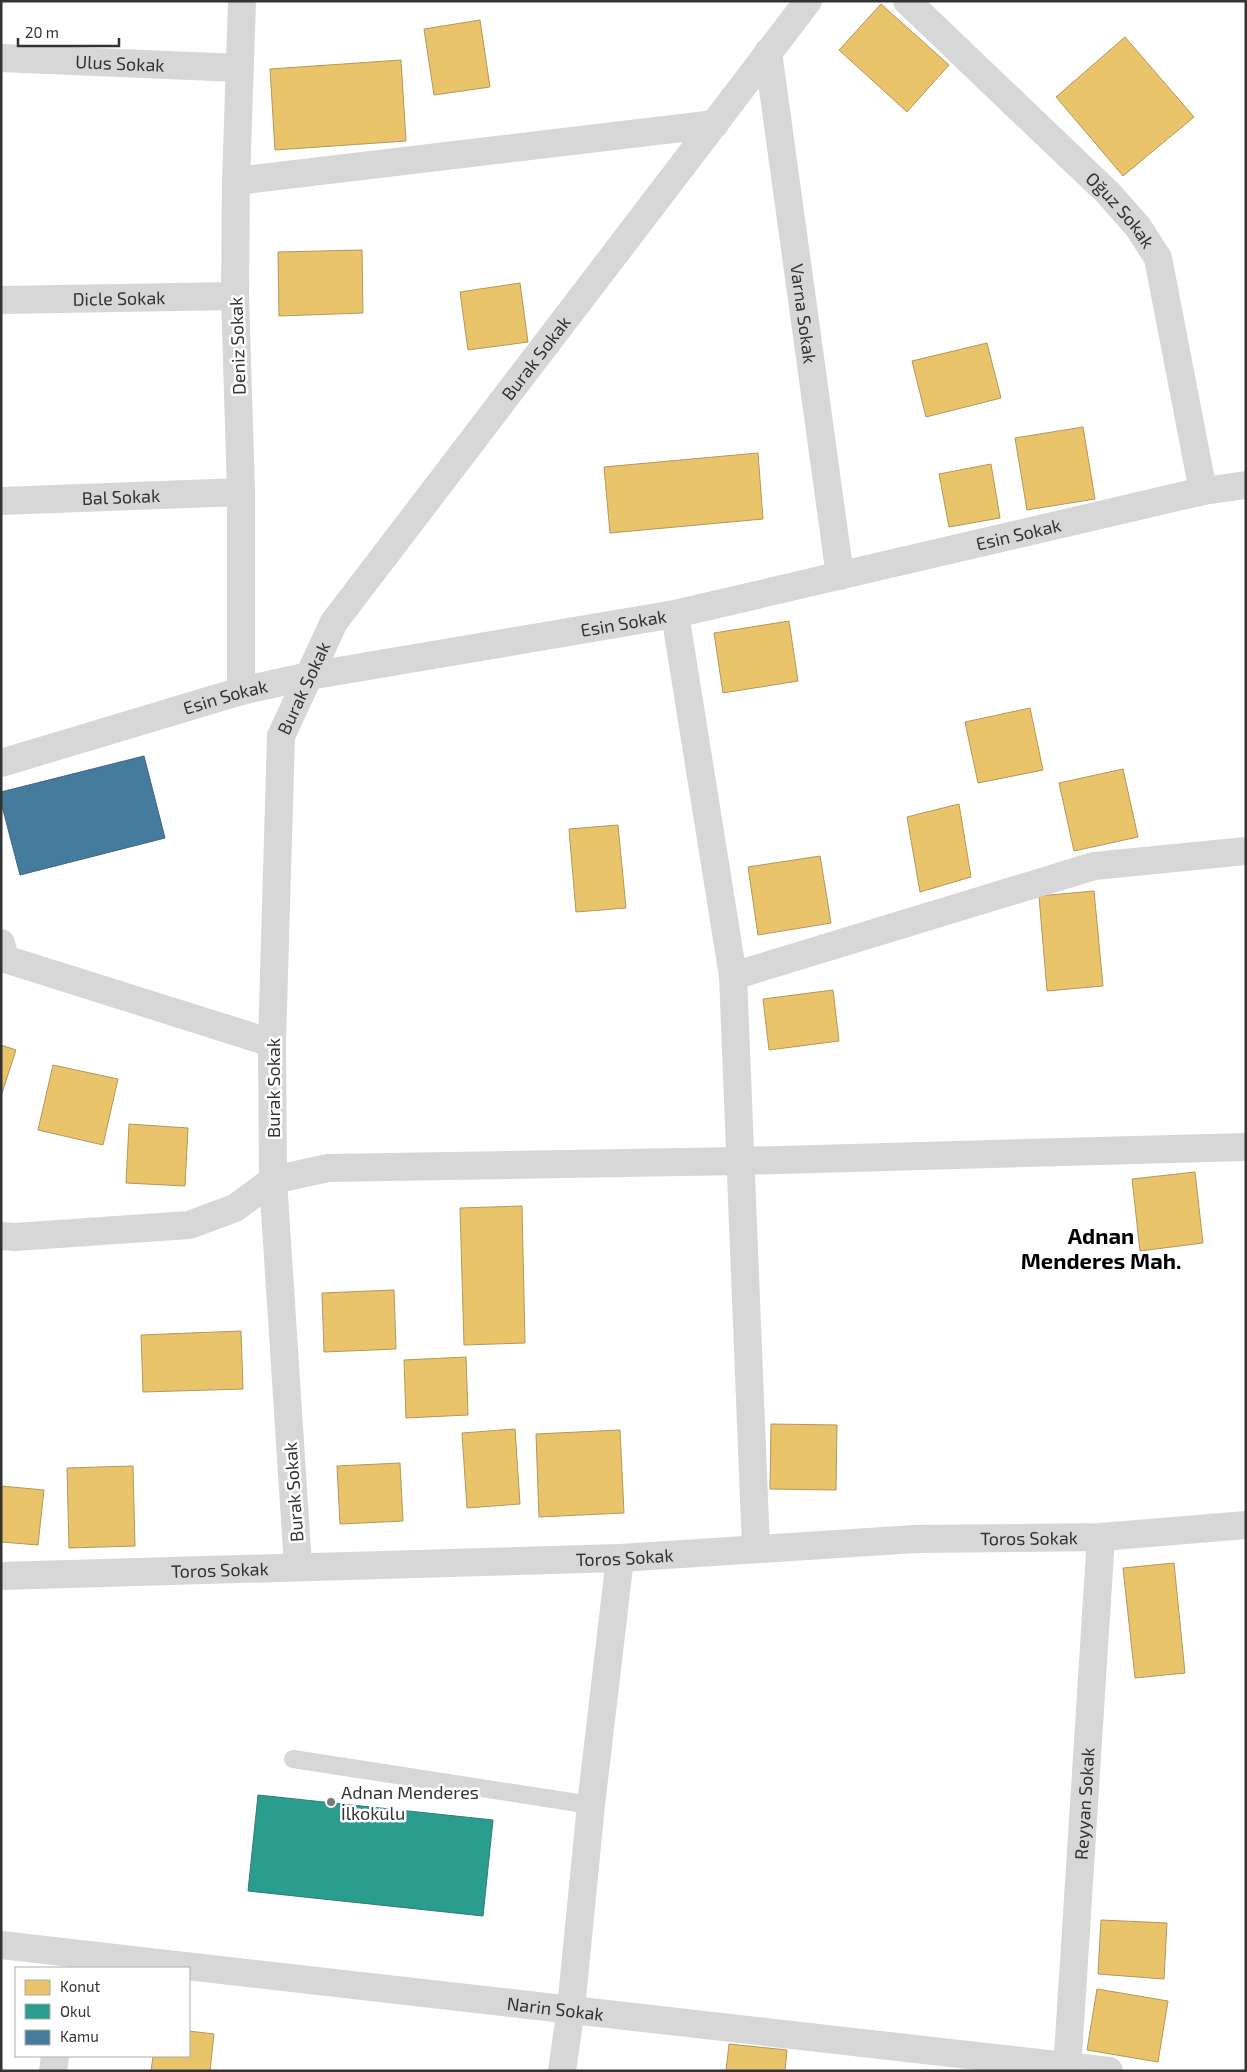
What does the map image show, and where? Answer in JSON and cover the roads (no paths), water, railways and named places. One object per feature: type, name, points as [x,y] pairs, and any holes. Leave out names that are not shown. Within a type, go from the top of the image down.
[{"type":"street","name":"Deniz Sokak","points":[[241,691],[241,492],[235,296],[236,181],[242,1]]},
{"type":"street","name":"Burak Sokak","points":[[298,1566],[273,1180],[272,1043],[281,736],[334,622],[808,1]]},
{"type":"street","name":"Oğuz Sokak","points":[[907,1],[1108,193],[1138,227],[1158,258],[1202,491]]},
{"type":"street","name":"Varna Sokak","points":[[768,52],[840,576]]},
{"type":"street","name":"Ulus Sokak","points":[[1,58],[239,68]]},
{"type":"street","points":[[236,181],[715,124]]},
{"type":"street","name":"Dicle Sokak","points":[[1,300],[235,296]]},
{"type":"street","name":"Esin Sokak","points":[[1,763],[241,691],[309,676],[675,614],[1202,491],[1246,485]]},
{"type":"street","name":"Bal Sokak","points":[[1,501],[241,492]]},
{"type":"street","points":[[675,614],[733,976],[756,1548]]},
{"type":"street","points":[[733,976],[1094,866],[1246,851]]},
{"type":"street","points":[[1,944],[5,959],[272,1043]]},
{"type":"street","points":[[1,1236],[15,1238],[189,1225],[235,1208],[273,1180],[328,1168],[740,1161],[1246,1147]]},
{"type":"street","name":"Toros Sokak","points":[[1,1576],[620,1558],[915,1539],[1101,1537],[1246,1525]]},
{"type":"street","name":"Reyyan Sokak","points":[[1067,2069],[1101,1537]]},
{"type":"street","points":[[562,2071],[571,2008],[591,1805],[620,1558]]},
{"type":"street","name":"Narin Sokak","points":[[1,1944],[67,1960],[140,1967]]},
{"type":"street","name":"Narin Sokak","points":[[190,1972],[571,2008],[1067,2069],[1109,2071]]},
{"type":"street","points":[[53,2071],[55,2057]]},
{"type":"lane","points":[[293,1759],[591,1805]]},
{"type":"place","name":"Adnan Menderes İlkokulu","points":[[331,1802]]},
{"type":"district","name":"Adnan Menderes Mah.","points":[[1101,1248]]}]
